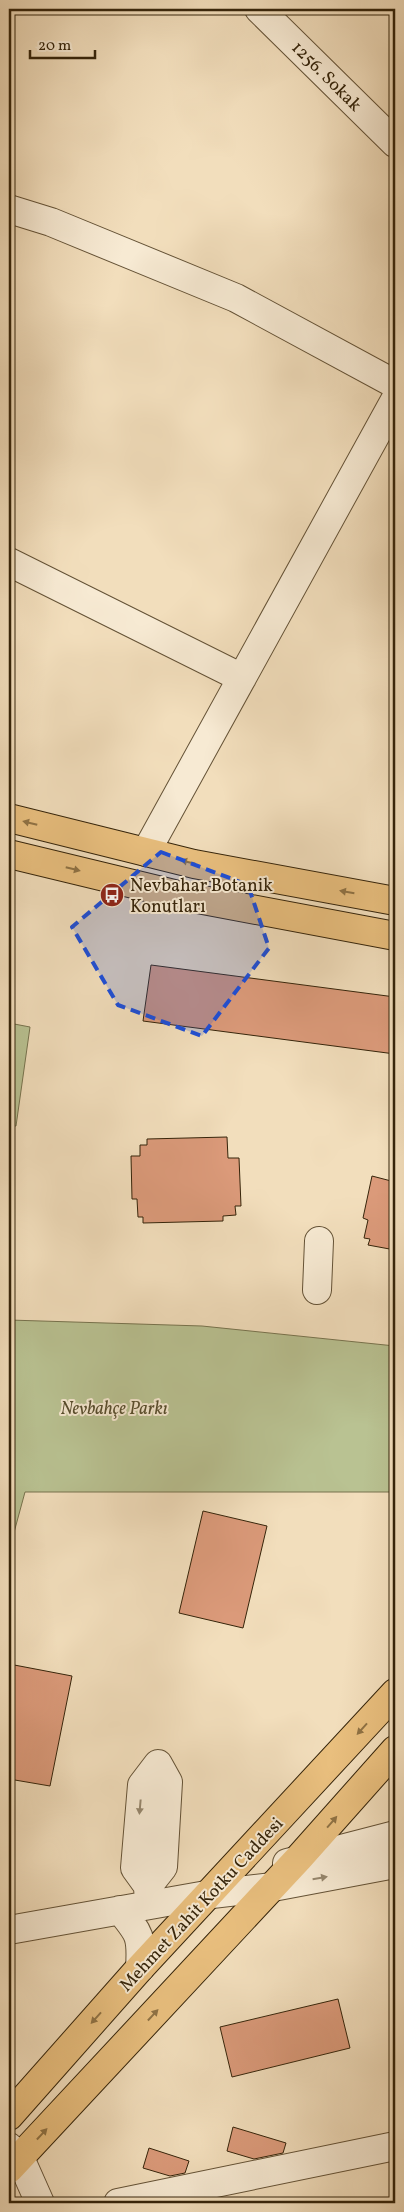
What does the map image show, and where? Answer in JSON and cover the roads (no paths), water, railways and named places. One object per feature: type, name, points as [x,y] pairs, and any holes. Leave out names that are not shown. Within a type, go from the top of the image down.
[{"type":"main road","points":[[9,818],[194,864],[395,901]]},
{"type":"main road","points":[[9,854],[187,897],[395,936]]},
{"type":"main road","name":"Mehmet Zahit Kotku Caddesi","points":[[9,2116],[140,1968],[212,1894],[395,1693]]},
{"type":"main road","points":[[12,2158],[272,1887],[395,1750]]},
{"type":"street","name":"1256. Sokak","points":[[259,9],[391,129]]},
{"type":"street","points":[[9,209],[51,222],[236,298],[395,384]]},
{"type":"street","points":[[146,852],[395,400]]},
{"type":"street","points":[[9,562],[242,678]]},
{"type":"street","points":[[317,1290],[319,1241]]},
{"type":"street","points":[[212,1894],[299,1858],[395,1835]]},
{"type":"street","points":[[9,1930],[120,1910],[148,1895],[212,1894],[272,1887],[395,1864]]},
{"type":"street","points":[[120,1910],[133,1925],[142,1943],[140,1968]]},
{"type":"street","points":[[118,2203],[395,2146]]},
{"type":"street","points":[[12,2158],[40,2203]]},
{"type":"place","name":"Nevbahar Botanik Konutları","points":[[112,895]]},
{"type":"park label","name":"Nevbahçe Parkı","points":[[114,1408]]}]
